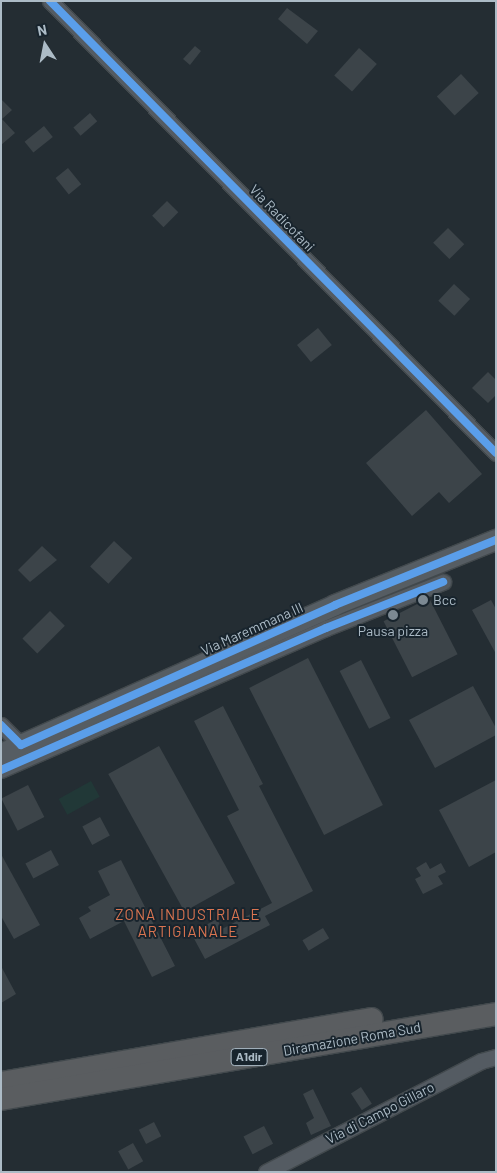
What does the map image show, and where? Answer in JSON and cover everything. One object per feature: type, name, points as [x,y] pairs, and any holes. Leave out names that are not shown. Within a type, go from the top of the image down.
[{"type":"highway","name":"Diramazione Roma Sud","points":[[1,1083],[496,998]]},
{"type":"highway","name":"Diramazione Roma Sud","points":[[1,1099],[496,1014]]},
{"type":"main road","name":"Via Maremmana III","points":[[1,754],[335,605],[496,540]]},
{"type":"street","name":"Via Radicofani","points":[[50,1],[496,452]]},
{"type":"street","points":[[1,770],[326,628],[443,582]]},
{"type":"street","points":[[1,725],[21,746]]},
{"type":"street","name":"Via di Campo Gillaro","points":[[266,1172],[481,1061],[496,1057]]},
{"type":"green space","points":[[91,781],[100,797],[67,815],[59,799]]},
{"type":"building","points":[[287,8],[318,31],[307,44],[278,19]]},
{"type":"building","points":[[195,46],[201,51],[190,65],[183,59]]},
{"type":"building","points":[[359,48],[377,64],[352,92],[334,75]]},
{"type":"building","points":[[461,74],[479,93],[455,116],[437,97]]},
{"type":"building","points":[[1,99],[12,110],[2,119],[15,133],[1,145]]},
{"type":"building","points":[[90,113],[97,121],[81,136],[73,127]]},
{"type":"building","points":[[44,126],[53,137],[33,153],[25,142]]},
{"type":"building","points":[[68,168],[81,184],[69,194],[56,178]]},
{"type":"building","points":[[167,201],[178,212],[163,227],[152,216]]},
{"type":"building","points":[[448,228],[464,244],[449,259],[433,243]]},
{"type":"building","points":[[454,284],[470,299],[454,316],[438,301]]},
{"type":"building","points":[[318,328],[332,345],[311,362],[297,345]]},
{"type":"building","points":[[488,372],[496,380],[496,395],[488,403],[472,388]]},
{"type":"building","points":[[426,410],[482,474],[449,503],[439,492],[412,516],[366,463]]},
{"type":"building","points":[[114,541],[132,558],[108,584],[90,567]]},
{"type":"building","points":[[42,546],[57,560],[30,582],[18,570]]},
{"type":"building","points":[[429,598],[458,654],[412,677],[384,621]]},
{"type":"building","points":[[491,600],[496,609],[496,654],[472,610]]},
{"type":"building","points":[[50,611],[65,626],[37,653],[22,639]]},
{"type":"building","points":[[308,658],[383,805],[324,835],[249,688]]},
{"type":"building","points":[[361,660],[391,718],[369,729],[340,671]]},
{"type":"building","points":[[473,686],[496,728],[496,735],[435,768],[409,720]]},
{"type":"building","points":[[223,706],[263,784],[259,786],[313,891],[265,916],[270,925],[205,959],[191,933],[217,919],[222,929],[272,903],[227,816],[239,810],[194,721]]},
{"type":"building","points":[[159,746],[235,883],[184,911],[108,774]]},
{"type":"building","points":[[496,780],[496,852],[469,867],[439,810]]},
{"type":"building","points":[[28,785],[44,817],[18,831],[1,799]]},
{"type":"building","points":[[100,817],[110,836],[92,845],[82,826]]},
{"type":"building","points":[[51,850],[59,865],[33,879],[25,864]]},
{"type":"building","points":[[1,854],[40,925],[14,939],[1,916]]},
{"type":"building","points":[[121,860],[175,966],[152,977],[124,921],[90,939],[79,918],[91,911],[88,907],[110,895],[98,871]]},
{"type":"building","points":[[426,862],[430,869],[441,863],[446,872],[438,876],[443,884],[423,894],[415,879],[421,876],[416,868]]},
{"type":"building","points":[[323,928],[329,938],[309,951],[302,940]]},
{"type":"building","points":[[1,966],[16,994],[1,1003]]},
{"type":"building","points":[[361,1087],[372,1104],[362,1110],[351,1094]]},
{"type":"building","points":[[313,1089],[331,1126],[311,1135],[306,1123],[314,1118],[303,1094]]},
{"type":"building","points":[[154,1122],[161,1136],[146,1144],[139,1130]]},
{"type":"building","points":[[264,1126],[273,1144],[253,1154],[244,1136]]},
{"type":"building","points":[[133,1143],[143,1161],[128,1170],[118,1151]]},
{"type":"cycle path","points":[[50,1],[496,453]]},
{"type":"cycle path","points":[[1,725],[21,745],[335,605],[496,540]]},
{"type":"cycle path","points":[[1,770],[326,628],[443,582]]},
{"type":"place","name":"Bcc","points":[[423,600]]},
{"type":"place","name":"Pausa pizza","points":[[393,615]]},
{"type":"district","name":"ZONA INDUSTRIALE ARTIGIANALE","points":[[188,922]]}]
